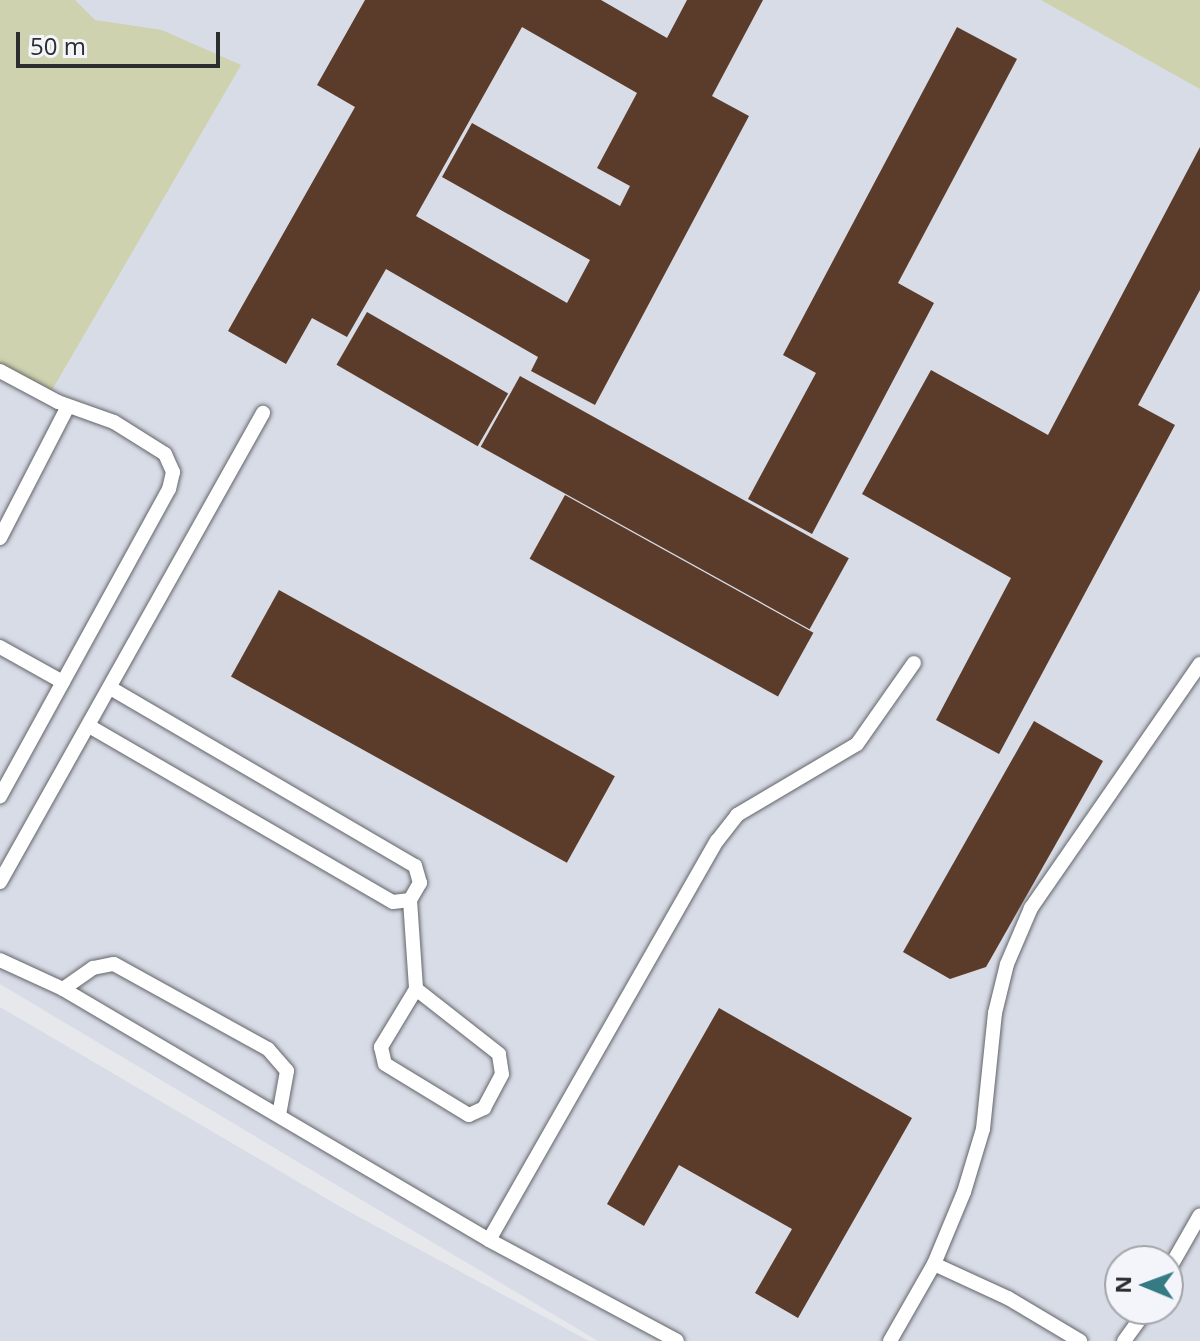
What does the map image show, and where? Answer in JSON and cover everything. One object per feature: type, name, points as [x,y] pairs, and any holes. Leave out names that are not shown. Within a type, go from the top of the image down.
[{"type":"lane","points":[[0,371],[68,406],[114,422],[157,448],[173,472],[0,797]]},
{"type":"lane","points":[[0,538],[68,406]]},
{"type":"lane","points":[[0,882],[263,413]]},
{"type":"lane","points":[[0,647],[63,682]]},
{"type":"lane","points":[[489,1240],[717,841],[737,815],[857,744],[914,663]]},
{"type":"lane","points":[[890,1341],[934,1264],[983,1129],[995,1013],[1007,964],[1031,908],[1200,664]]},
{"type":"lane","points":[[110,688],[415,866],[420,883],[410,900],[416,989],[381,1047],[385,1064],[469,1115],[484,1108],[502,1074],[499,1054],[416,989]]},
{"type":"lane","points":[[89,726],[393,902],[410,900]]},
{"type":"lane","points":[[0,960],[63,989],[489,1240],[677,1341]]},
{"type":"lane","points":[[63,989],[93,968],[114,964],[268,1049],[287,1071],[279,1115]]},
{"type":"lane","points":[[1183,1245],[1200,1215]]},
{"type":"lane","points":[[934,1264],[1008,1298],[1080,1341]]},
{"type":"shaded area","points":[[0,0],[1200,0],[1200,1341],[598,1341],[0,984]]},
{"type":"shaded area","points":[[0,1007],[346,1210],[589,1341],[0,1341]]},
{"type":"green space","points":[[0,0],[75,0],[95,20],[162,30],[241,65],[48,397],[0,369]]},
{"type":"green space","points":[[1041,0],[1200,0],[1200,89]]},
{"type":"building","points":[[365,0],[601,0],[667,38],[687,0],[763,0],[712,96],[749,116],[595,405],[531,371],[538,357],[386,269],[347,337],[312,318],[286,364],[228,331],[355,107],[317,85]],"holes":[[[522,27],[637,93],[597,168],[630,186],[620,206],[472,123],[442,177],[590,260],[567,303],[416,216]]]},
{"type":"building","points":[[957,27],[1017,59],[898,283],[934,303],[812,534],[748,499],[816,373],[783,355]]},
{"type":"building","points":[[1200,147],[1200,290],[1138,405],[1175,425],[999,754],[936,720],[1011,578],[862,494],[931,370],[1048,435]]},
{"type":"building","points":[[367,312],[508,394],[478,446],[336,365]]},
{"type":"building","points":[[520,376],[849,558],[810,629],[481,447]]},
{"type":"building","points":[[565,495],[813,633],[778,697],[530,559]]},
{"type":"building","points":[[279,590],[615,776],[567,863],[231,677]]},
{"type":"building","points":[[1034,721],[1103,761],[986,967],[950,979],[903,952]]},
{"type":"building","points":[[719,1008],[912,1118],[798,1318],[755,1293],[792,1229],[679,1165],[644,1226],[607,1204]]}]
